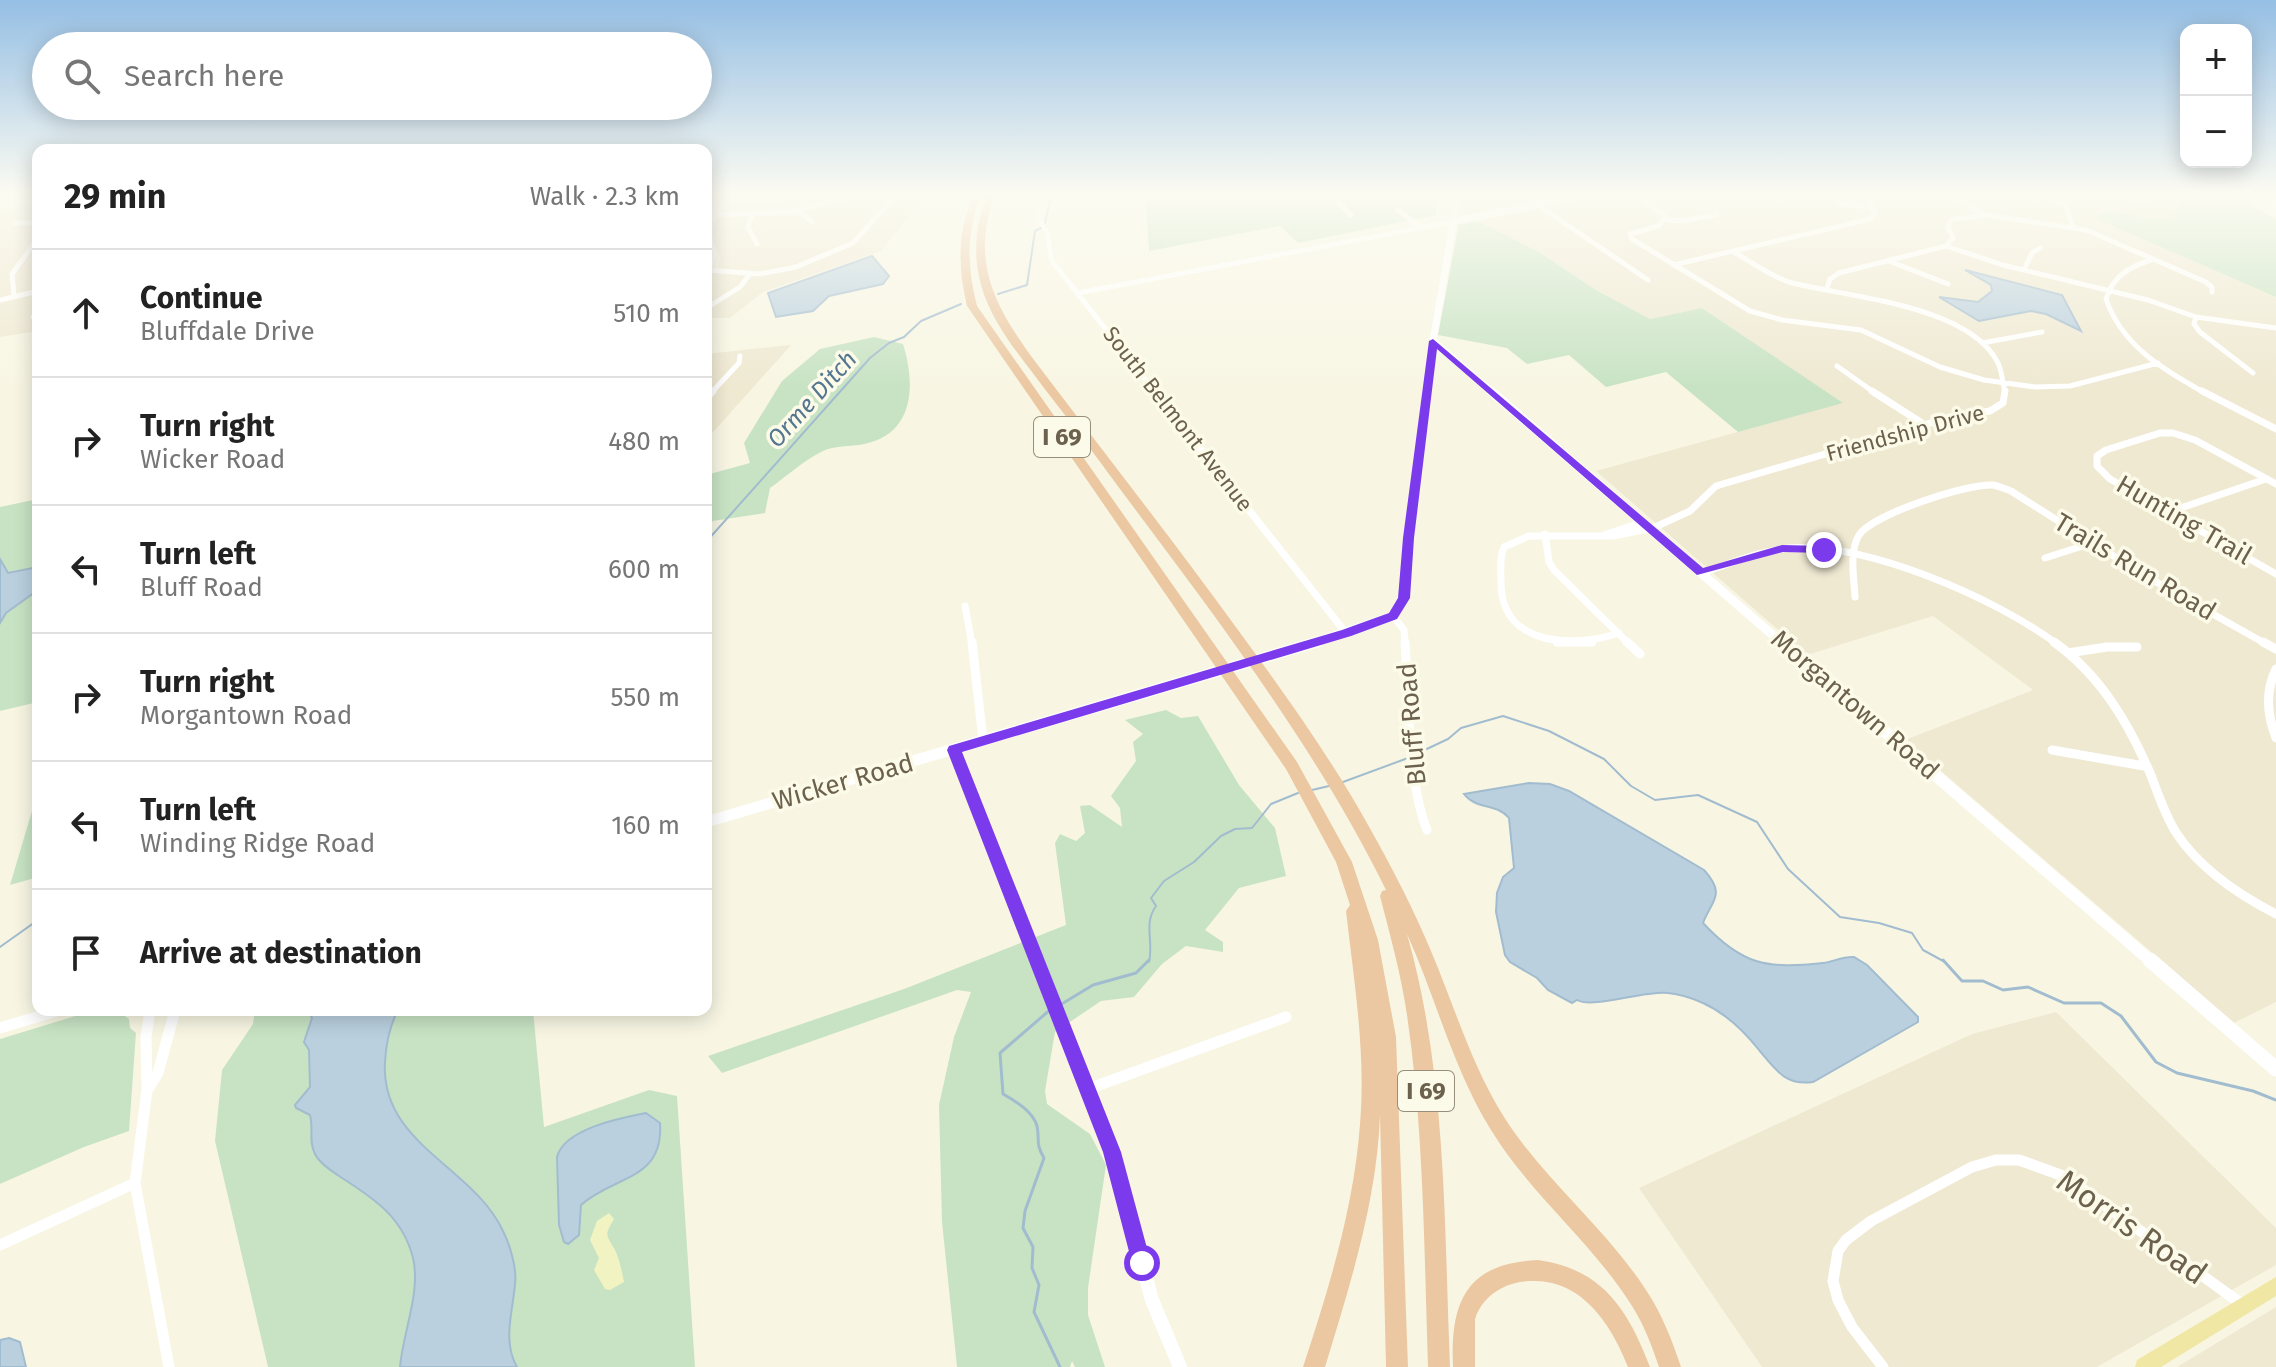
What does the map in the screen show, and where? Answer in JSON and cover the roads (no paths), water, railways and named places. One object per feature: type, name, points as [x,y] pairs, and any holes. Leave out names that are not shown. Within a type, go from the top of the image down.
[{"type":"highway","name":"I 69","points":[[964,259],[972,306],[1292,766],[1350,879],[1375,962],[1388,1049],[1397,1367]]},
{"type":"highway","name":"I 69","points":[[980,259],[999,317],[1261,673],[1322,761],[1360,825],[1402,942],[1422,1044],[1439,1367]]},
{"type":"highway","points":[[1360,825],[1419,941],[1465,1058],[1498,1124],[1520,1155],[1641,1299],[1663,1339],[1670,1367]]},
{"type":"highway","points":[[1314,1367],[1353,1227],[1370,1123],[1367,1004],[1350,879]]},
{"type":"highway","points":[[1464,1367],[1463,1327],[1468,1307],[1479,1292],[1495,1279],[1514,1271],[1538,1270],[1562,1275],[1584,1286],[1619,1323],[1639,1367]]},
{"type":"main road","points":[[1433,341],[1446,259]]},
{"type":"main road","name":"Morgantown Road","points":[[1433,341],[2276,1069]]},
{"type":"main road","points":[[2144,1367],[2276,1286]]},
{"type":"street","points":[[14,296],[11,278],[24,259]]},
{"type":"street","points":[[712,271],[750,274],[786,270],[814,259]]},
{"type":"street","name":"South Belmont Avenue","points":[[1052,259],[1346,633]]},
{"type":"street","points":[[1078,293],[1259,259]]},
{"type":"street","points":[[1617,259],[1648,280]]},
{"type":"street","points":[[1664,259],[1750,311],[1782,320],[1861,330],[1940,367],[2004,384]]},
{"type":"street","points":[[1673,265],[1702,259]]},
{"type":"street","points":[[1746,259],[1786,281],[1915,309],[1957,327],[1982,343],[1998,363],[2004,384]]},
{"type":"street","points":[[1827,288],[1830,279],[1839,273],[1897,259]]},
{"type":"street","points":[[1988,259],[2148,300],[2196,317],[2276,328]]},
{"type":"street","points":[[2024,270],[2029,259]]},
{"type":"street","points":[[2212,292],[2212,287],[2206,282],[2155,259],[2123,272],[2107,290],[2107,306],[2115,324],[2132,343],[2158,363],[2276,429]]},
{"type":"street","points":[[1888,261],[1948,284]]},
{"type":"street","points":[[712,304],[740,287],[750,274]]},
{"type":"street","points":[[0,300],[32,292]]},
{"type":"street","points":[[2196,317],[2194,324],[2200,332],[2253,373]]},
{"type":"street","points":[[1982,343],[2042,332]]},
{"type":"street","points":[[1393,616],[1404,598],[1408,538],[1433,341]]},
{"type":"street","points":[[712,392],[739,363],[740,356]]},
{"type":"street","name":"Friendship Drive","points":[[1545,534],[1600,537],[1686,515],[1704,494],[1716,486],[1998,407],[2006,397],[2004,384],[2070,386],[2158,363]]},
{"type":"street","points":[[1837,366],[1843,373],[1925,425]]},
{"type":"street","points":[[712,384],[718,385]]},
{"type":"street","points":[[2267,424],[2276,422]]},
{"type":"street","name":"Hunting Trail","points":[[2266,479],[2195,440],[2176,434],[2160,433],[2106,450],[2097,456],[2096,463],[2110,479],[2276,574]]},
{"type":"street","points":[[2166,513],[2266,479],[2276,484]]},
{"type":"street","name":"Trails Run Road","points":[[1856,556],[1858,536],[1874,520],[1983,484],[1995,485],[2011,491],[2186,600],[2276,649]]},
{"type":"street","points":[[1619,633],[1592,641],[1568,643],[1544,638],[1520,626],[1508,614],[1503,603],[1501,554],[1509,544],[1545,534],[1549,562],[1554,570],[1619,633],[1640,654]]},
{"type":"street","points":[[2045,558],[2092,543]]},
{"type":"street","points":[[1701,573],[1782,549],[1824,550],[1921,573],[1972,593],[2023,620],[2068,653],[2113,701],[2176,833],[2188,849],[2217,877],[2276,914]]},
{"type":"street","points":[[1855,597],[1856,556]]},
{"type":"street","points":[[965,606],[983,740]]},
{"type":"street","name":"Wicker Road","points":[[712,820],[1346,633],[1393,616]]},
{"type":"street","name":"Bluff Road","points":[[1393,616],[1404,630],[1412,745],[1421,815],[1427,830]]},
{"type":"street","points":[[2068,653],[2107,647],[2137,647]]},
{"type":"street","points":[[2276,669],[2270,721],[2276,738]]},
{"type":"street","points":[[954,750],[1088,1089],[1126,1198],[1152,1300],[1180,1367]]},
{"type":"street","points":[[2052,750],[2144,766]]},
{"type":"street","points":[[0,1028],[40,1016]]},
{"type":"street","points":[[149,1016],[146,1037],[147,1090],[135,1183],[169,1367]]},
{"type":"street","points":[[147,1090],[158,1073],[173,1016]]},
{"type":"street","points":[[1088,1089],[1286,1017]]},
{"type":"street","name":"Morris Road","points":[[1883,1367],[1854,1329],[1837,1298],[1832,1269],[1841,1246],[1856,1229],[1972,1167],[1993,1160],[2024,1162],[2068,1178],[2243,1305]]},
{"type":"street","points":[[0,1245],[135,1183]]},
{"type":"water","points":[[864,259],[874,259],[889,276],[883,284],[829,296],[813,311],[776,317],[768,293]]},
{"type":"water","points":[[1965,270],[2062,295],[2081,331],[2046,314],[2031,311],[1979,321],[1939,297],[1978,302],[1992,291],[1991,285]]},
{"type":"water","points":[[0,559],[8,573],[32,568],[32,594],[6,613],[0,623]]},
{"type":"water","points":[[1529,783],[1550,784],[1569,791],[1704,870],[1716,892],[1703,923],[1743,956],[1786,965],[1854,957],[1867,965],[1918,1017],[1918,1022],[1813,1082],[1803,1083],[1782,1075],[1734,1023],[1694,999],[1658,993],[1595,1002],[1577,1000],[1572,1003],[1548,990],[1505,955],[1496,912],[1497,893],[1503,877],[1514,868],[1509,818],[1464,794]]},
{"type":"water","points":[[395,1016],[386,1048],[387,1090],[397,1114],[412,1134],[489,1208],[503,1231],[515,1271],[509,1336],[517,1367],[400,1367],[415,1284],[413,1258],[402,1232],[386,1211],[327,1168],[315,1154],[310,1115],[295,1105],[310,1087],[309,1050],[304,1042],[312,1018]]},
{"type":"water","points":[[646,1113],[660,1123],[659,1142],[654,1156],[645,1167],[581,1205],[579,1235],[568,1244],[564,1242],[559,1225],[557,1157],[562,1147],[594,1126]]},
{"type":"water","points":[[9,1338],[20,1342],[26,1367],[0,1367],[0,1340]]},
{"type":"waterway","name":"Orme Ditch","points":[[998,294],[1027,285],[1031,259]]},
{"type":"waterway","name":"Orme Ditch","points":[[712,535],[870,358],[889,343],[904,337],[921,321],[961,304]]},
{"type":"waterway","points":[[1414,755],[1448,739],[1461,728],[1503,716],[1549,731],[1604,759],[1631,786],[1655,800],[1698,795],[1757,822],[1788,869],[1840,917],[1879,923],[1912,933],[1923,950],[1945,962]]},
{"type":"waterway","points":[[1343,782],[1408,758]]},
{"type":"waterway","points":[[1312,790],[1329,786]]},
{"type":"waterway","points":[[1149,962],[1149,926],[1156,906],[1151,898],[1164,881],[1194,862],[1221,836],[1235,829],[1252,828],[1271,804],[1298,793]]},
{"type":"waterway","name":"Orme Ditch","points":[[0,947],[32,924]]},
{"type":"waterway","points":[[1060,1005],[1093,985],[1136,973],[1149,960]]},
{"type":"waterway","points":[[1945,962],[1962,981],[1983,981],[2003,990],[2028,987],[2064,1003],[2101,1003],[2121,1016],[2156,1062],[2177,1073],[2253,1091],[2276,1100]]},
{"type":"waterway","points":[[1051,1009],[1000,1053],[1003,1094],[1032,1116],[1044,1158],[1025,1211],[1023,1228],[1033,1247],[1032,1268],[1039,1285],[1034,1312],[1060,1367]]}]
